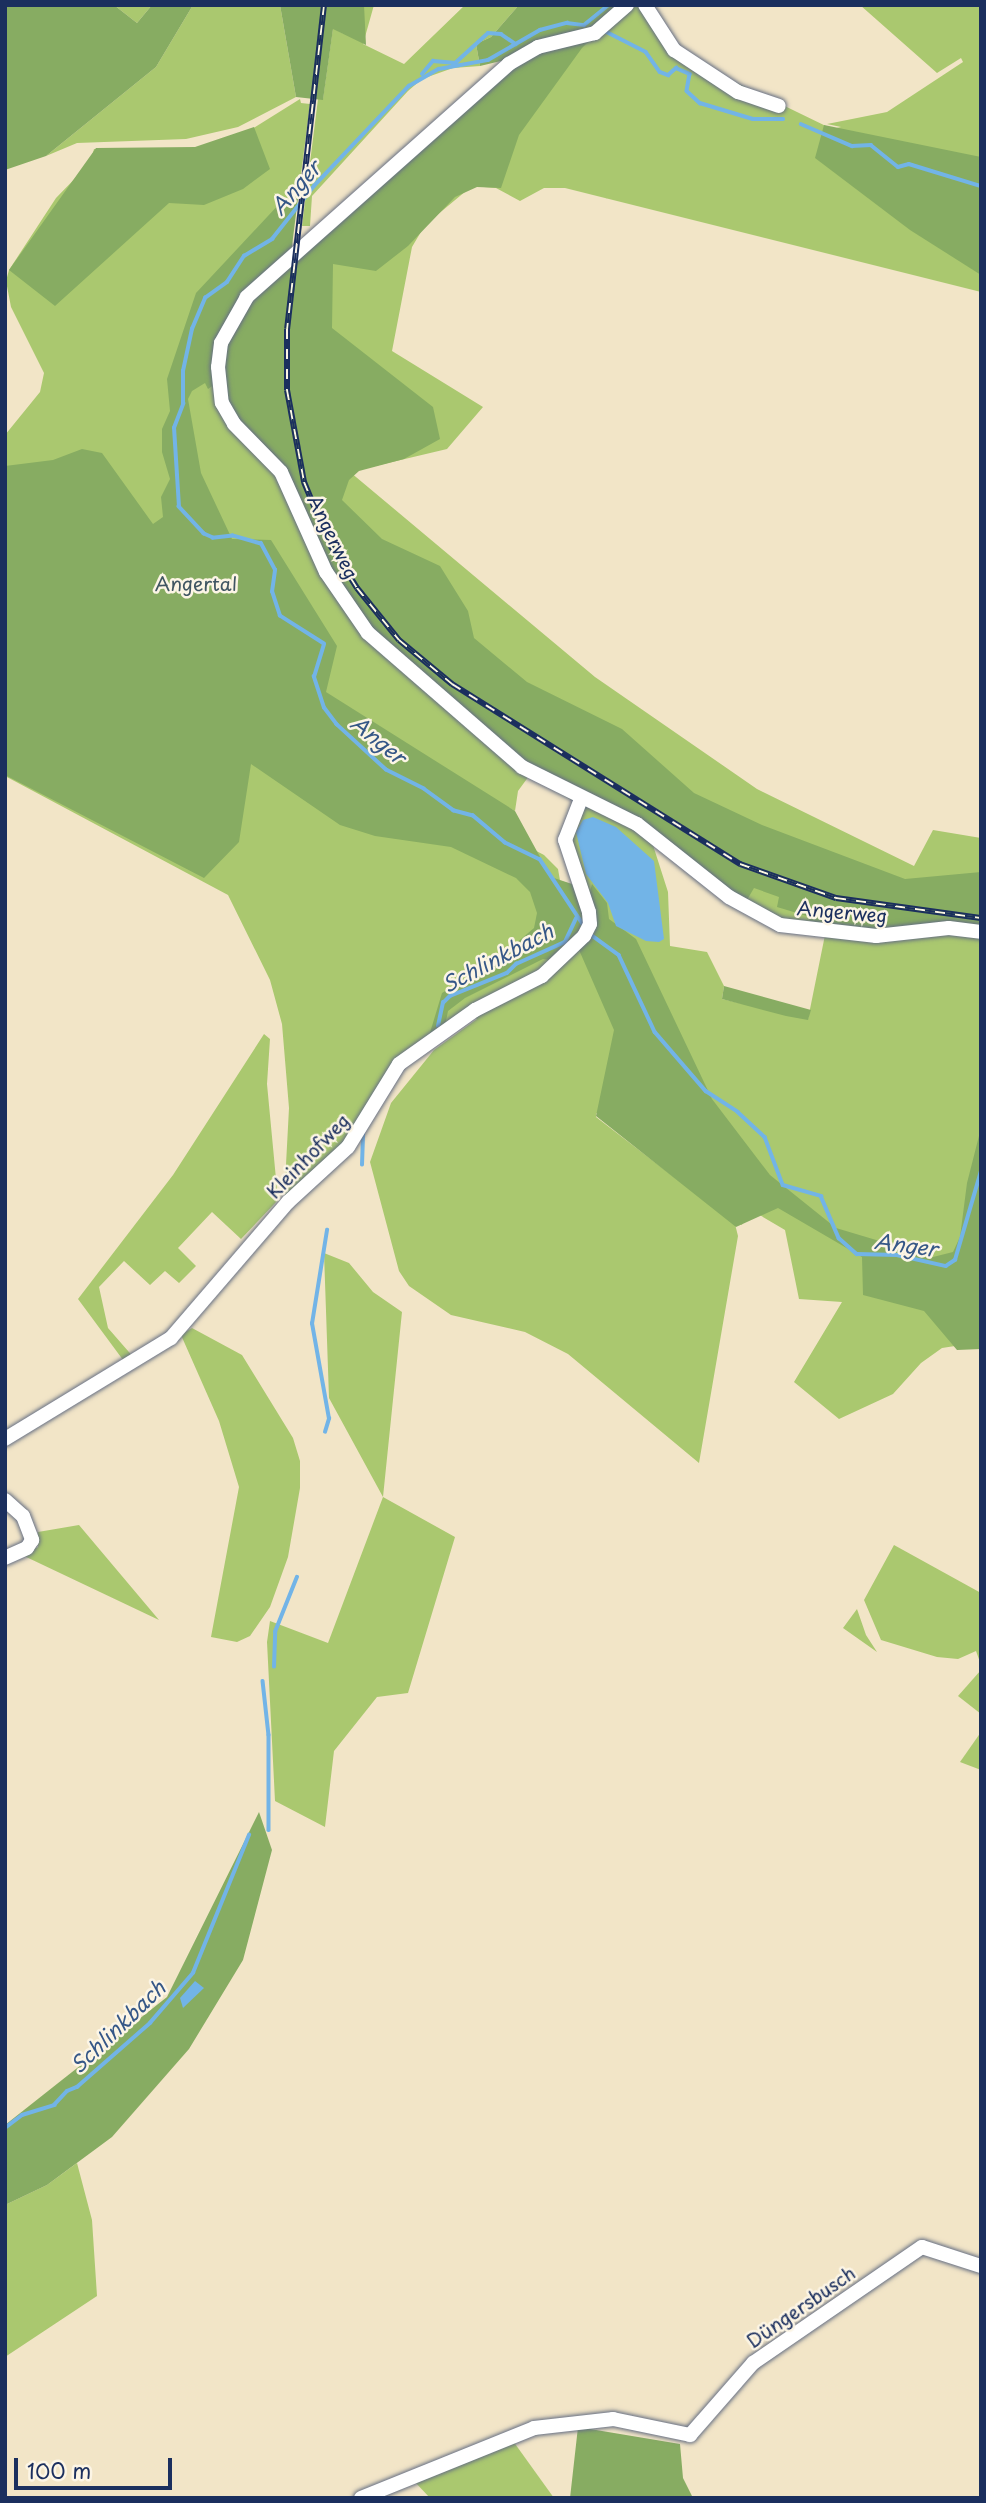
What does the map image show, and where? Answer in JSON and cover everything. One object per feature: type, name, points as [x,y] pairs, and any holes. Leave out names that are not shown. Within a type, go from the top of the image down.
[{"type":"street","name":"Angerweg","points":[[779,106],[738,92],[689,61],[674,50],[647,10],[627,6],[595,33],[525,53],[428,135],[247,297],[228,323],[218,367],[228,414],[281,472],[326,572],[369,633],[523,767],[581,799],[637,824],[729,897],[780,925],[876,936],[949,928],[981,932]]},
{"type":"street","name":"Kleinhofweg","points":[[5,1439],[171,1338],[288,1202],[348,1147],[399,1064],[475,1010],[542,976],[587,930],[565,840],[581,799]]},
{"type":"street","points":[[5,1500],[23,1516],[32,1540],[27,1548],[5,1558]]},
{"type":"street","name":"Düngersbusch","points":[[361,2498],[547,2426],[613,2419],[690,2435],[753,2363],[922,2247],[981,2266]]},
{"type":"green space","points":[[5,5],[114,5],[137,23],[152,5],[193,5],[156,67],[46,156],[5,170]]},
{"type":"green space","points":[[114,5],[152,5],[137,23]]},
{"type":"green space","points":[[193,5],[280,5],[296,97],[238,127],[186,139],[77,143],[46,156],[156,67]]},
{"type":"green space","points":[[280,5],[364,5],[366,45],[333,29],[323,100],[296,97]]},
{"type":"green space","points":[[352,5],[374,5],[363,44],[404,64],[465,5],[519,5],[491,37],[476,44],[480,66],[453,68],[422,79],[408,91],[312,196],[310,226],[302,226],[318,99],[323,99],[333,28],[344,34]]},
{"type":"green space","points":[[519,5],[625,5],[582,48],[519,135],[501,188],[477,187],[455,197],[408,246],[376,271],[333,264],[332,328],[433,407],[440,439],[404,459],[359,471],[349,480],[342,500],[382,539],[440,566],[468,611],[474,638],[527,682],[622,729],[694,793],[762,825],[905,879],[981,872],[981,931],[900,933],[812,924],[807,916],[777,907],[779,897],[754,888],[744,905],[662,839],[547,781],[430,687],[346,602],[290,486],[236,423],[215,384],[208,389],[205,383],[192,391],[188,399],[201,473],[232,539],[271,540],[337,646],[326,692],[515,811],[551,877],[578,886],[586,906],[592,884],[607,903],[609,919],[636,939],[712,1099],[770,1175],[836,1228],[933,1257],[953,1252],[960,1237],[967,1183],[981,1128],[981,1349],[957,1350],[924,1311],[863,1295],[862,1257],[778,1208],[736,1227],[596,1116],[614,1030],[576,943],[559,961],[543,959],[465,998],[448,1011],[445,1026],[429,1036],[442,993],[501,956],[534,928],[537,913],[530,892],[516,878],[451,847],[375,836],[340,825],[251,764],[239,842],[204,878],[5,775],[5,466],[53,460],[82,449],[102,453],[153,524],[163,517],[161,497],[170,479],[162,452],[162,429],[170,411],[167,379],[196,293],[281,202],[298,198],[290,262],[505,60],[480,66],[476,44],[491,37]]},
{"type":"green space","name":"Angertal","points":[[632,5],[642,5],[690,60],[832,129],[841,127],[827,124],[887,112],[963,62],[961,58],[937,73],[860,5],[981,5],[981,292],[565,188],[544,188],[520,201],[496,188],[472,186],[425,225],[412,247],[392,351],[483,407],[447,449],[350,472],[595,677],[757,789],[914,866],[933,830],[981,838],[981,1342],[942,1348],[921,1363],[893,1394],[839,1419],[794,1382],[842,1302],[799,1299],[785,1230],[746,1207],[742,1225],[596,1113],[596,1117],[735,1224],[738,1236],[699,1463],[568,1354],[525,1332],[451,1315],[409,1286],[399,1271],[370,1162],[391,1103],[434,1050],[477,1019],[467,1012],[414,1048],[368,1120],[284,1202],[289,1108],[282,1024],[270,980],[228,895],[5,776],[5,435],[40,392],[44,373],[11,307],[6,281],[9,270],[56,198],[90,163],[94,149],[207,148],[247,132],[300,99],[301,103],[310,104],[298,198],[289,200],[282,265]],"holes":[[[529,776],[575,802],[568,852],[588,923],[562,892],[558,869],[544,855],[491,827],[506,806],[515,811],[518,791]],[[652,842],[780,923],[825,935],[808,1019],[722,999],[724,986],[707,952],[670,946],[668,892]]]},
{"type":"green space","points":[[824,125],[981,157],[981,275],[910,230],[815,158]]},
{"type":"green space","points":[[254,127],[270,169],[243,189],[204,205],[169,203],[55,306],[9,270],[96,148],[195,147]]},
{"type":"green space","points":[[724,986],[811,1010],[808,1020],[722,999]]},
{"type":"green space","points":[[264,1034],[270,1039],[267,1084],[278,1200],[241,1239],[212,1212],[178,1248],[196,1266],[179,1283],[165,1271],[150,1285],[124,1261],[99,1287],[108,1328],[135,1359],[126,1364],[78,1299],[173,1175]]},
{"type":"green space","points":[[324,1253],[349,1263],[373,1292],[402,1312],[383,1497],[329,1398]]},
{"type":"green space","points":[[192,1328],[242,1355],[293,1438],[300,1461],[300,1488],[288,1557],[270,1607],[250,1636],[237,1642],[211,1637],[239,1487],[219,1421],[181,1335]]},
{"type":"green space","points":[[383,1497],[455,1537],[408,1693],[377,1697],[334,1751],[325,1827],[275,1801],[267,1642],[270,1621],[328,1643]]},
{"type":"green space","points":[[79,1525],[159,1620],[22,1555],[38,1547],[38,1532]]},
{"type":"green space","points":[[894,1545],[981,1593],[981,1665],[976,1651],[958,1659],[937,1657],[881,1640],[864,1600]]},
{"type":"green space","points":[[857,1609],[866,1635],[877,1652],[843,1628]]},
{"type":"green space","points":[[981,1670],[981,1714],[958,1696]]},
{"type":"green space","points":[[981,1732],[981,1770],[960,1762]]},
{"type":"green space","points":[[259,1812],[272,1850],[243,1960],[189,2049],[112,2137],[47,2185],[5,2205],[5,2125],[167,1997]]},
{"type":"green space","points":[[77,2163],[92,2220],[97,2296],[5,2357],[5,2205],[47,2185]]},
{"type":"green space","points":[[578,2427],[680,2444],[683,2478],[693,2498],[570,2498]]},
{"type":"green space","points":[[513,2441],[554,2498],[430,2498],[414,2481]]},
{"type":"water","points":[[593,817],[616,827],[654,861],[664,939],[659,942],[646,941],[616,926],[608,903],[586,874],[576,832],[583,820]]},
{"type":"water","points":[[195,1981],[204,1988],[183,2008],[180,1998]]},
{"type":"waterway","name":"Anger","points":[[585,928],[540,860],[505,843],[473,816],[454,811],[424,789],[386,770],[337,725],[324,708],[314,677],[324,644],[280,616],[272,592],[275,570],[261,544],[233,536],[213,538],[204,534],[179,507],[174,428],[183,404],[183,371],[192,329],[205,298],[227,282],[244,256],[272,239],[314,186],[409,86],[439,69],[488,60],[540,30],[567,23],[584,25],[609,5]]},
{"type":"waterway","points":[[603,30],[646,52],[660,72],[668,75],[676,68],[690,74],[687,91],[700,103],[753,119],[783,119]]},
{"type":"waterway","name":"Anger","points":[[453,65],[488,33],[501,34],[516,44]]},
{"type":"waterway","name":"Anger","points":[[422,74],[433,61],[456,63]]},
{"type":"waterway","points":[[801,124],[852,146],[871,145],[898,167],[909,164],[981,186]]},
{"type":"waterway","name":"Schlinkbach","points":[[438,1026],[443,1003],[450,996],[507,973],[516,964],[565,942],[576,918]]},
{"type":"waterway","name":"Anger","points":[[590,934],[619,955],[655,1032],[706,1091],[738,1112],[765,1137],[783,1185],[821,1196],[839,1238],[857,1254],[897,1255],[946,1266],[955,1260],[981,1171]]},
{"type":"waterway","name":"Schlinkbach","points":[[362,1165],[363,1132]]},
{"type":"waterway","name":"Schlinkbach","points":[[325,1432],[329,1419],[312,1324],[327,1230]]},
{"type":"waterway","name":"Schlinkbach","points":[[274,1667],[275,1632],[297,1577]]},
{"type":"waterway","name":"Schlinkbach","points":[[263,1681],[269,1735],[269,1830]]},
{"type":"waterway","name":"Schlinkbach","points":[[5,2128],[22,2115],[54,2105],[67,2091],[77,2087],[150,2023],[193,1973],[249,1835]]},
{"type":"railway","points":[[324,5],[287,329],[287,390],[304,482],[330,545],[357,588],[399,640],[452,684],[740,864],[836,898],[981,918]]}]
